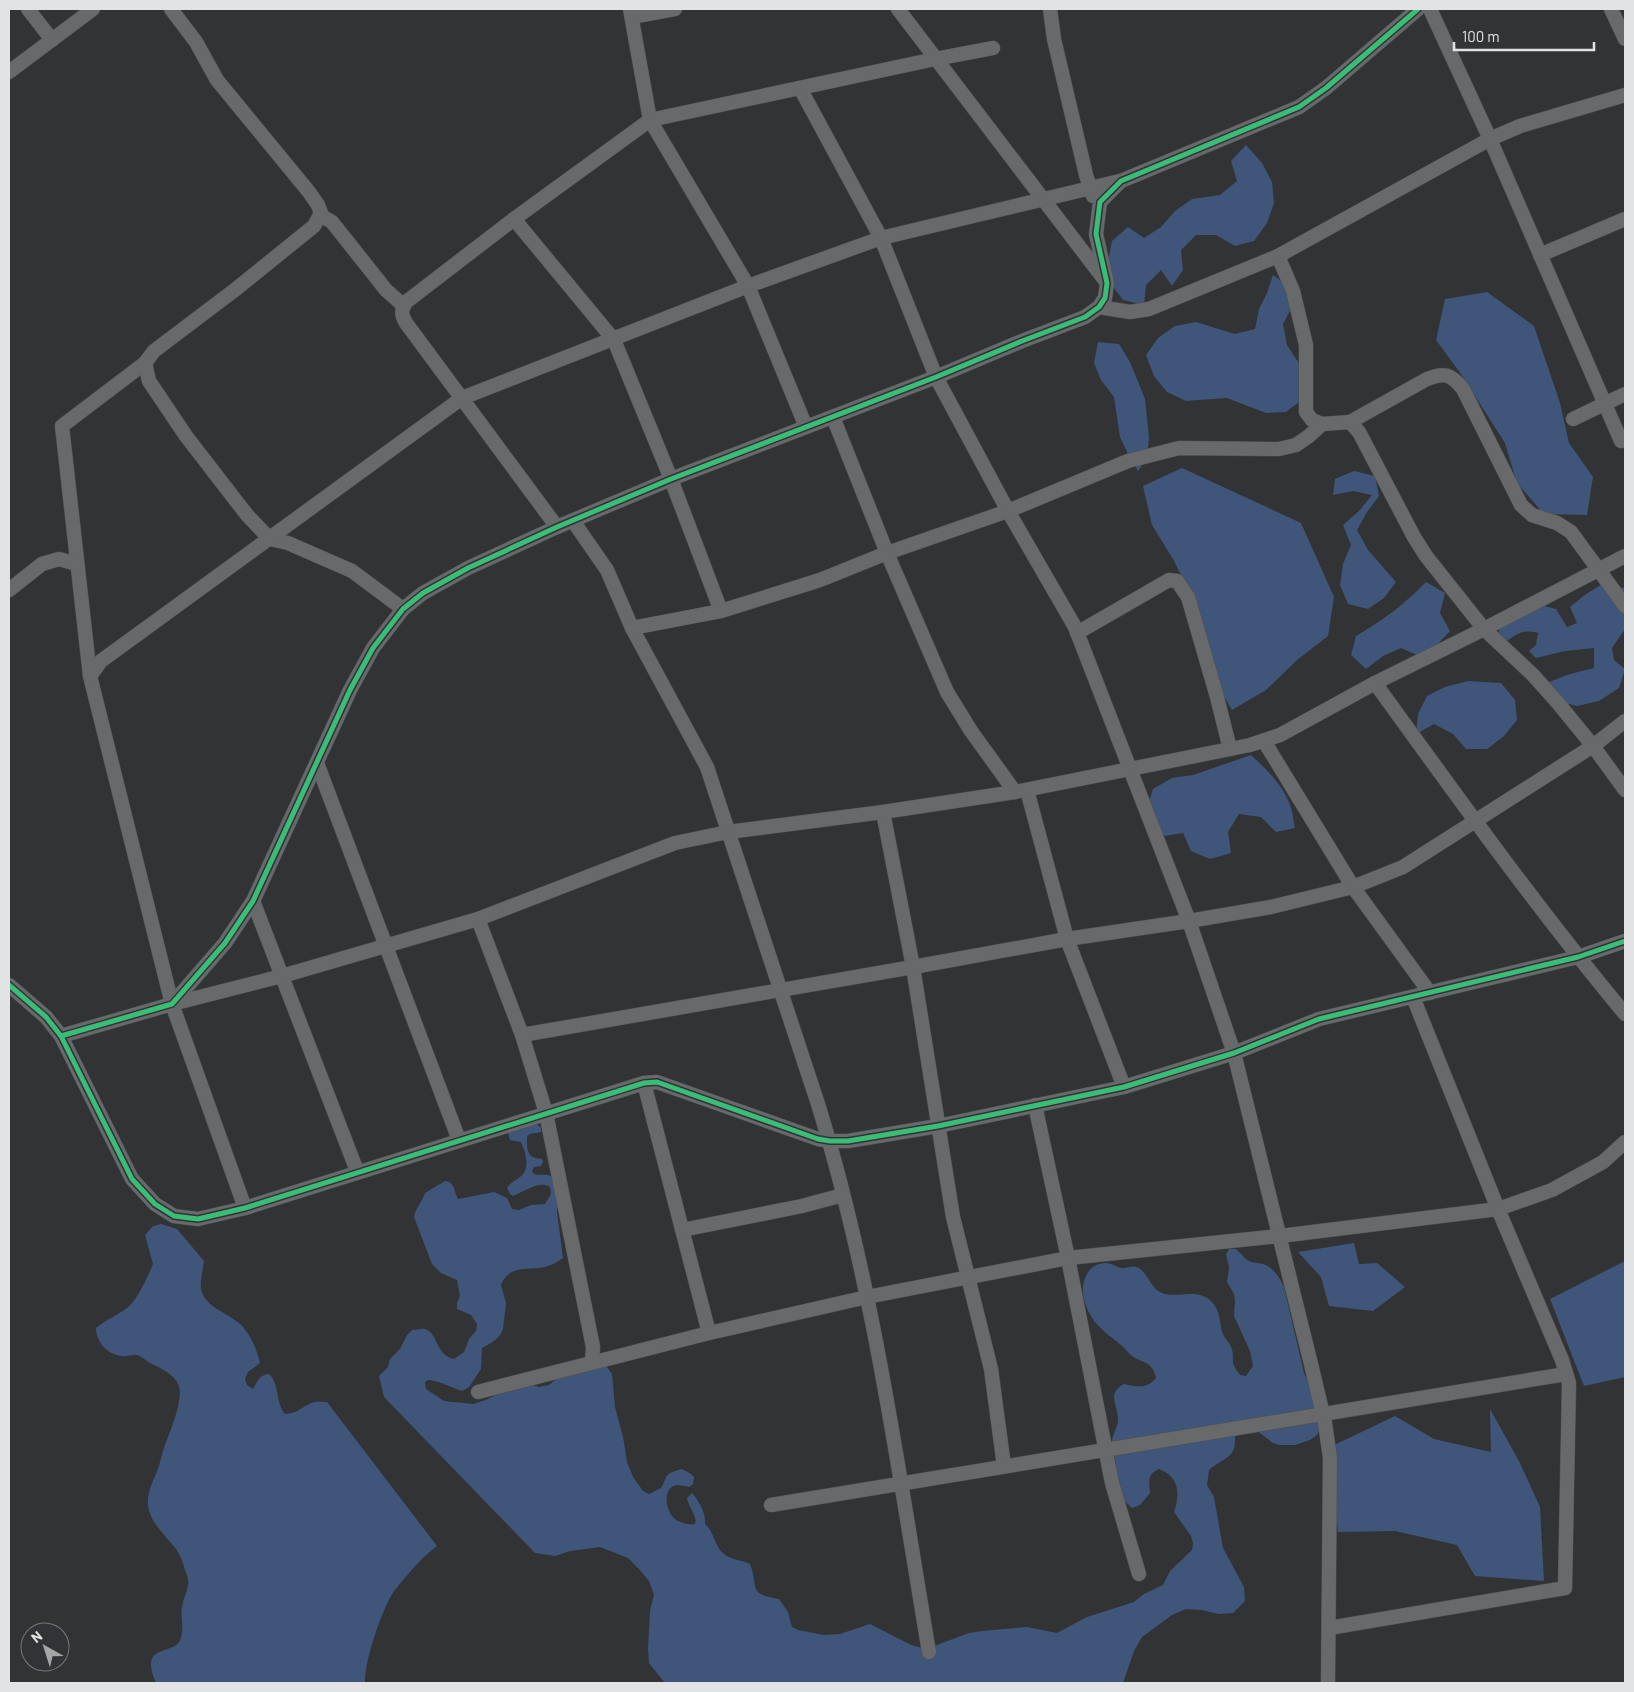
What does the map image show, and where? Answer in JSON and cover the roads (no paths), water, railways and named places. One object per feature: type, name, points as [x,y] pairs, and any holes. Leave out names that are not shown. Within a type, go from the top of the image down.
[{"type":"street","points":[[28,9],[52,40]]},
{"type":"street","points":[[9,72],[93,9]]},
{"type":"street","points":[[171,9],[196,42],[217,80],[309,192],[318,205],[320,215],[314,226],[236,289],[154,351],[145,363],[62,426],[90,676],[172,1004],[245,1208]]},
{"type":"street","points":[[674,9],[631,13],[650,120],[748,286],[806,427]]},
{"type":"street","points":[[898,9],[1107,283]]},
{"type":"street","points":[[1050,9],[1054,39],[1090,188],[1099,214]]},
{"type":"street","points":[[90,676],[101,661],[462,398],[748,286],[881,238],[1121,181],[1298,107],[1326,88],[1418,9]]},
{"type":"street","points":[[1430,9],[1490,139],[1621,441]]},
{"type":"street","points":[[1611,9],[1625,39]]},
{"type":"street","points":[[557,527],[406,323],[402,316],[406,302],[514,218],[650,120],[993,48]]},
{"type":"street","points":[[800,88],[881,238],[936,377],[1008,511],[1077,633],[1189,922],[1234,1053],[1323,1414],[1330,1458],[1328,1683]]},
{"type":"street","points":[[1099,308],[1130,312],[1148,309],[1278,256],[1490,139],[1520,126],[1625,95]]},
{"type":"street","points":[[172,1004],[225,943],[253,901],[350,690],[369,657],[403,609],[423,593],[468,568],[557,527],[671,479],[936,377],[1085,317],[1099,308],[1105,298],[1107,283],[1096,234],[1100,202],[1121,181]]},
{"type":"street","points":[[320,215],[332,222],[386,290],[404,306]]},
{"type":"street","points":[[514,218],[614,340],[671,479],[721,611]]},
{"type":"street","points":[[1540,255],[1625,218]]},
{"type":"street","points":[[1278,256],[1293,291],[1306,345],[1306,412],[1312,420],[1322,424],[1350,422],[1427,379],[1440,374],[1453,377],[1463,389],[1521,505],[1532,515],[1557,523],[1571,532],[1600,569],[1625,606]]},
{"type":"street","points":[[145,363],[149,382],[186,436],[247,515],[270,539],[288,543],[352,571],[403,609]]},
{"type":"street","points":[[1573,418],[1625,394]]},
{"type":"street","points":[[833,417],[887,553],[947,692],[971,731],[1021,791],[1067,939],[1124,1087]]},
{"type":"street","points":[[1350,422],[1359,432],[1414,537],[1426,556],[1484,629],[1533,675],[1593,746],[1625,790]]},
{"type":"street","points":[[632,628],[721,611],[820,580],[887,553],[1008,511],[1128,461],[1179,448],[1279,449],[1296,446],[1322,424]]},
{"type":"street","points":[[573,521],[607,570],[632,628],[707,767],[830,1141],[867,1297],[929,1652]]},
{"type":"street","points":[[61,1036],[172,1004],[282,976],[478,919],[675,843],[728,832],[883,812],[1021,791],[1264,741],[1280,735],[1375,683],[1625,556]]},
{"type":"street","points":[[9,590],[42,564],[60,559],[77,564]]},
{"type":"street","points":[[1077,633],[1169,580],[1177,581],[1188,597],[1230,749]]},
{"type":"street","points":[[1375,683],[1475,821],[1578,957],[1625,1014]]},
{"type":"street","points":[[522,1034],[1067,939],[1189,922],[1271,907],[1353,887],[1403,867],[1593,746],[1625,721]]},
{"type":"street","points":[[1264,741],[1353,887],[1430,993]]},
{"type":"street","points":[[317,763],[459,1140]]},
{"type":"street","points":[[883,812],[913,967],[953,1218],[991,1369],[1004,1466]]},
{"type":"street","points":[[253,901],[356,1171]]},
{"type":"street","points":[[478,919],[522,1034],[546,1114],[593,1347],[592,1363]]},
{"type":"street","points":[[9,985],[46,1017],[61,1036],[132,1179],[154,1204],[174,1216],[198,1219],[245,1208],[356,1171],[644,1083],[657,1082],[818,1139],[830,1141],[848,1141],[938,1126],[1124,1087],[1234,1053],[1319,1019],[1578,957],[1625,941]]},
{"type":"street","points":[[1329,1628],[1565,1588],[1569,1383],[1562,1360],[1412,997]]},
{"type":"street","points":[[644,1083],[709,1333]]},
{"type":"street","points":[[1035,1105],[1068,1258],[1112,1483],[1140,1574]]},
{"type":"street","points":[[478,1392],[709,1333],[867,1297],[1068,1258],[1280,1236],[1498,1209],[1552,1190],[1603,1162],[1625,1142]]},
{"type":"street","points":[[682,1230],[792,1208],[843,1195]]},
{"type":"street","points":[[771,1505],[1566,1374]]}]
